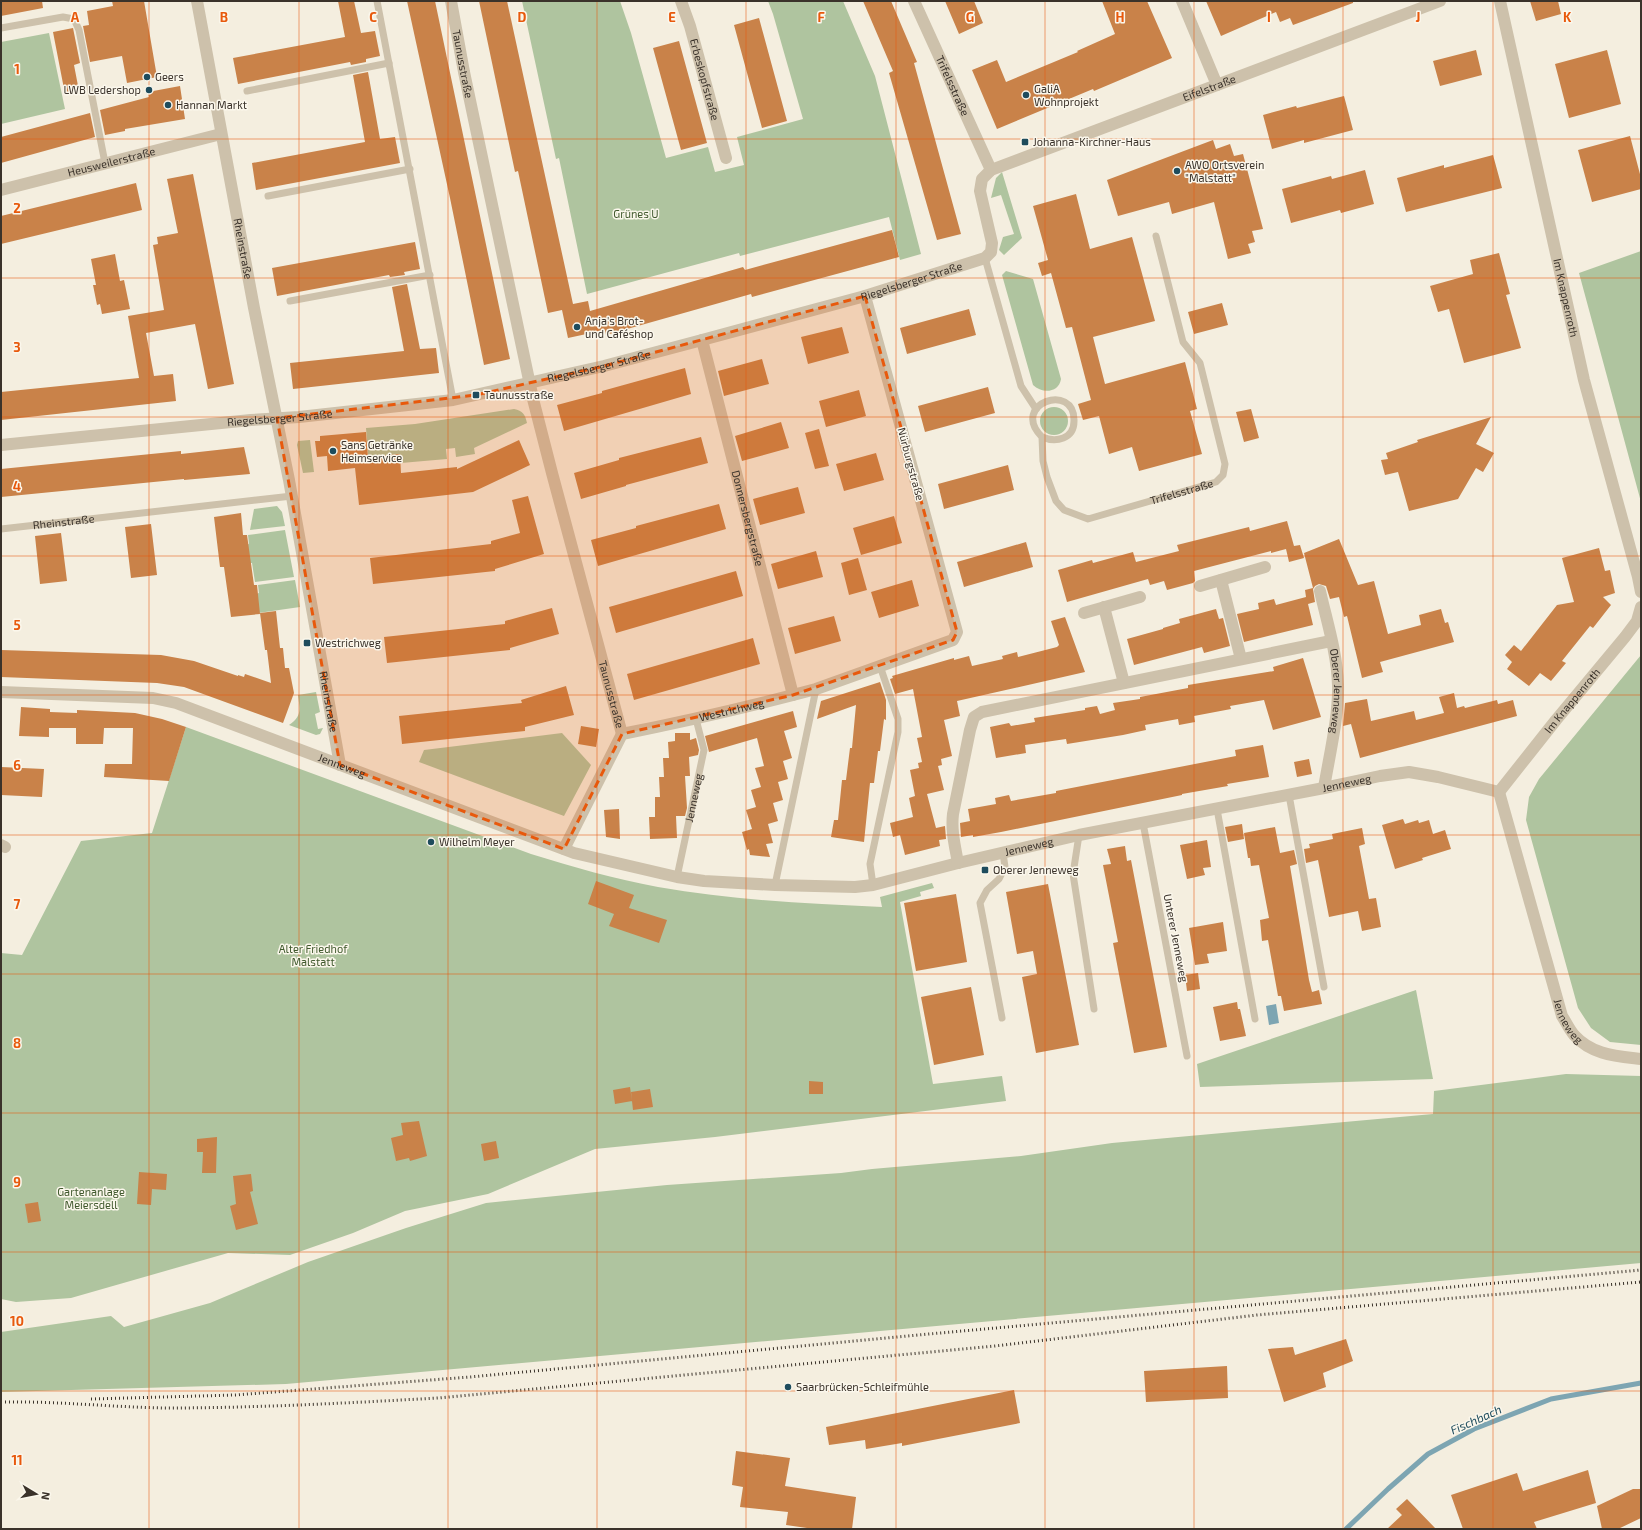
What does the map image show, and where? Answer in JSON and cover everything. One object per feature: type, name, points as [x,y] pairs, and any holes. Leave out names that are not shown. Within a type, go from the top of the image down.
[{"type":"street","name":"Rheinstraße","points":[[197,1],[254,308],[292,496],[340,765]]},
{"type":"street","name":"Taunusstraße","points":[[451,1],[464,72],[530,382],[552,473],[622,734]]},
{"type":"street","name":"Erbeskopfstraße","points":[[681,1],[690,26],[726,158]]},
{"type":"street","name":"Trifelsstraße","points":[[914,1],[991,170]]},
{"type":"street","points":[[1182,1],[1217,85]]},
{"type":"street","name":"Eifelstraße","points":[[985,258],[991,252],[992,243],[980,191],[982,179],[991,170],[1440,1]]},
{"type":"street","name":"Im Knappenroth","points":[[1500,1],[1584,380],[1638,576],[1641,592]]},
{"type":"street","name":"Heusweilerstraße","points":[[1,190],[221,134]]},
{"type":"street","name":"Riegelsberger Straße","points":[[1,445],[307,416],[453,400],[604,366],[702,340],[865,296],[985,258]]},
{"type":"street","name":"Nürburgstraße","points":[[865,296],[957,632]]},
{"type":"street","name":"Donnersbergstraße","points":[[702,340],[794,695]]},
{"type":"street","points":[[1200,586],[1265,567]]},
{"type":"street","points":[[1221,580],[1241,659]]},
{"type":"street","name":"Oberer Jenneweg","points":[[1320,591],[1331,641],[1338,685],[1337,704],[1324,788]]},
{"type":"street","points":[[1084,613],[1140,596]]},
{"type":"street","name":"Im Knappenroth","points":[[1499,792],[1625,637],[1637,621],[1641,606]]},
{"type":"street","points":[[1104,607],[1124,683]]},
{"type":"street","name":"Westrichweg","points":[[622,734],[696,719],[816,689],[953,640],[957,632]]},
{"type":"street","name":"Oberer Jenneweg","points":[[958,863],[953,838],[953,814],[970,730],[974,717],[982,712],[1331,641]]},
{"type":"street","name":"Jenneweg","points":[[1,692],[153,698],[176,703],[564,849],[583,855],[704,881],[855,887],[873,885],[958,863],[1079,835],[1380,776],[1409,772],[1445,779],[1499,792],[1562,1016],[1574,1035],[1587,1046],[1604,1054],[1641,1058]]},
{"type":"street","points":[[564,849],[622,734]]},
{"type":"lane","points":[[378,1],[453,400]]},
{"type":"lane","points":[[1,28],[63,17],[74,18],[79,30],[105,163]]},
{"type":"lane","points":[[247,91],[389,63]]},
{"type":"lane","points":[[268,196],[410,170]]},
{"type":"lane","name":"Trifelsstraße","points":[[1036,409],[1034,424],[1037,432],[1042,437],[1043,461],[1056,501],[1064,510],[1088,519],[1216,482],[1223,475],[1225,464],[1200,363],[1183,342],[1156,236]]},
{"type":"lane","points":[[985,258],[1021,386],[1036,409],[1042,403],[1050,400],[1058,400],[1071,408],[1074,416],[1074,424],[1071,432],[1066,437],[1054,440],[1042,437]]},
{"type":"lane","points":[[290,301],[430,275]]},
{"type":"lane","name":"Rheinstraße","points":[[1,529],[292,496]]},
{"type":"lane","points":[[873,885],[870,864],[898,732],[898,720],[880,666]]},
{"type":"lane","points":[[775,885],[816,689]]},
{"type":"lane","name":"Jenneweg","points":[[677,876],[704,750],[696,719]]},
{"type":"lane","points":[[1289,795],[1324,988]]},
{"type":"lane","points":[[1217,809],[1254,1019]]},
{"type":"lane","name":"Unterer Jenneweg","points":[[1143,823],[1187,1056]]},
{"type":"lane","points":[[1079,835],[1073,874],[1094,1009]]},
{"type":"lane","points":[[1002,1018],[980,903],[988,890],[999,879],[1005,867],[1003,853]]},
{"type":"highlighted area","points":[[865,296],[957,632],[953,640],[793,695],[622,734],[564,849],[340,765],[277,418],[476,395],[604,366]]},
{"type":"green space","name":"Grünes U","points":[[522,1],[620,1],[631,33],[666,158],[708,147],[715,172],[744,165],[737,137],[803,119],[768,1],[843,1],[875,76],[921,254],[900,260],[889,217],[740,256],[739,253],[587,294],[559,158],[556,159]]},
{"type":"green space","points":[[49,33],[65,109],[1,124],[1,42]]},
{"type":"green space","points":[[1002,172],[1022,238],[1004,255],[999,250],[1003,237],[1014,234],[1001,195],[991,198],[996,178]]},
{"type":"green space","points":[[1641,251],[1641,502],[1579,273]]},
{"type":"green space","points":[[1006,271],[1033,279],[1061,379],[1060,384],[1050,391],[1041,390],[1033,385],[1002,275]]},
{"type":"green space","points":[[1054,407],[1064,411],[1068,421],[1064,431],[1054,435],[1044,431],[1040,421],[1044,411]]},
{"type":"green space","points":[[514,409],[523,413],[527,423],[474,448],[475,454],[456,457],[455,448],[446,449],[447,459],[401,463],[400,454],[391,455],[369,467],[366,428],[415,424]]},
{"type":"green space","points":[[310,440],[314,472],[303,473],[297,445],[298,441]]},
{"type":"green space","points":[[277,506],[282,512],[285,526],[250,530],[254,509]]},
{"type":"green space","points":[[285,530],[294,577],[255,582],[252,563],[248,563],[245,545],[249,544],[248,535]]},
{"type":"green space","points":[[295,580],[300,607],[258,613],[256,594],[259,593],[258,585]]},
{"type":"green space","points":[[1641,655],[1641,1045],[1610,1042],[1591,1028],[1578,1008],[1526,820],[1529,797],[1539,779]]},
{"type":"green space","points":[[316,692],[320,712],[315,714],[318,729],[323,728],[320,734],[316,735],[289,725],[298,716],[298,695]]},
{"type":"green space","name":"Alter Friedhof Malstatt","points":[[186,727],[531,854],[563,864],[642,884],[742,898],[798,903],[882,907],[880,897],[932,883],[934,888],[920,892],[921,896],[900,902],[933,1084],[1002,1076],[1006,1101],[715,1137],[595,1149],[488,1194],[405,1211],[353,1233],[290,1255],[228,1253],[71,1298],[16,1302],[1,1299],[1,953],[22,955],[81,841],[152,833]]},
{"type":"green space","points":[[562,733],[591,765],[564,816],[419,762],[424,750]]},
{"type":"green space","points":[[1416,990],[1433,1079],[1200,1087],[1197,1064]]},
{"type":"green space","points":[[1566,1074],[1641,1076],[1641,1263],[286,1384],[1,1392],[1,1332],[111,1316],[124,1327],[210,1303],[308,1262],[406,1228],[486,1203],[667,1185],[841,1173],[1021,1156],[1112,1143],[1433,1114],[1434,1091]]},
{"type":"water","points":[[1276,1004],[1279,1023],[1269,1025],[1266,1006]]},
{"type":"building","points":[[1,1],[42,1],[43,8],[1,16]]},
{"type":"building","points":[[112,1],[144,1],[157,77],[127,83],[122,56],[90,62],[83,26],[89,25],[87,11],[113,6]]},
{"type":"building","points":[[338,1],[354,1],[361,33],[375,31],[380,56],[366,59],[366,62],[351,65],[350,62],[238,84],[233,58],[345,37]]},
{"type":"building","points":[[407,1],[435,1],[510,359],[484,365],[450,198]]},
{"type":"building","points":[[479,1],[507,1],[573,304],[588,301],[590,311],[743,267],[745,270],[892,230],[899,257],[752,297],[751,294],[606,335],[605,330],[568,338],[562,310],[548,313],[518,171],[515,172]]},
{"type":"building","points":[[863,1],[891,1],[917,62],[914,63],[961,234],[937,240],[889,73],[893,71]]},
{"type":"building","points":[[945,1],[974,1],[983,23],[959,34]]},
{"type":"building","points":[[1102,1],[1147,1],[1172,58],[1094,91],[1093,89],[997,129],[972,70],[997,60],[1006,82],[1078,52],[1077,51],[1115,34]]},
{"type":"building","points":[[1206,1],[1353,1],[1353,3],[1293,25],[1290,18],[1280,22],[1276,12],[1221,36]]},
{"type":"building","points":[[1530,1],[1558,1],[1561,14],[1536,21]]},
{"type":"building","points":[[759,18],[787,121],[762,128],[734,25]]},
{"type":"building","points":[[73,28],[80,63],[74,65],[79,91],[65,94],[53,32]]},
{"type":"building","points":[[679,41],[707,143],[681,150],[653,48]]},
{"type":"building","points":[[1476,50],[1482,75],[1440,86],[1433,61]]},
{"type":"building","points":[[1607,50],[1621,104],[1569,118],[1555,64]]},
{"type":"building","points":[[368,72],[380,139],[395,137],[400,163],[256,190],[252,163],[365,142],[353,75]]},
{"type":"building","points":[[180,86],[185,119],[125,129],[125,131],[105,135],[100,110],[149,97],[148,92]]},
{"type":"building","points":[[1344,96],[1353,130],[1304,143],[1304,140],[1272,149],[1263,115],[1296,106],[1297,108]]},
{"type":"building","points":[[90,113],[95,137],[1,163],[1,137]]},
{"type":"building","points":[[1630,136],[1641,178],[1641,189],[1592,202],[1578,150]]},
{"type":"building","name":"AWO Ortsverein \"Malstatt\"","points":[[1213,140],[1216,149],[1230,144],[1234,156],[1243,154],[1263,229],[1252,231],[1255,242],[1248,244],[1251,253],[1228,259],[1214,202],[1172,214],[1169,202],[1118,216],[1107,180]]},
{"type":"building","points":[[1493,155],[1502,188],[1406,212],[1397,178],[1444,165],[1444,168]]},
{"type":"building","points":[[1365,170],[1374,204],[1341,213],[1340,210],[1291,223],[1282,189],[1331,176],[1332,179]]},
{"type":"building","points":[[193,174],[234,384],[208,389],[195,324],[146,333],[154,376],[173,374],[176,401],[1,420],[1,392],[139,378],[128,316],[164,310],[153,245],[158,244],[157,237],[178,233],[167,179]]},
{"type":"building","points":[[136,183],[142,210],[1,244],[1,216]]},
{"type":"building","points":[[1076,194],[1090,249],[1132,237],[1155,321],[1093,337],[1105,384],[1185,362],[1197,409],[1190,411],[1202,454],[1139,471],[1132,447],[1109,454],[1099,416],[1083,420],[1078,404],[1091,400],[1072,327],[1066,328],[1051,273],[1042,276],[1038,263],[1048,260],[1033,206]]},
{"type":"building","points":[[415,242],[420,269],[404,272],[405,275],[390,277],[389,275],[277,296],[272,268]]},
{"type":"building","points":[[1499,253],[1510,294],[1506,295],[1521,348],[1464,363],[1449,309],[1438,312],[1430,286],[1473,274],[1470,260]]},
{"type":"building","points":[[115,254],[120,281],[124,280],[130,309],[102,314],[100,304],[97,305],[93,285],[96,285],[91,259]]},
{"type":"building","points":[[407,284],[420,349],[436,348],[439,373],[293,389],[290,363],[404,351],[392,287]]},
{"type":"building","points":[[1222,303],[1228,325],[1194,334],[1188,312]]},
{"type":"building","points":[[969,309],[976,335],[907,354],[900,328]]},
{"type":"building","points":[[842,327],[849,353],[808,364],[801,337]]},
{"type":"building","points":[[762,359],[769,384],[724,396],[718,371]]},
{"type":"building","points":[[685,368],[691,394],[564,431],[557,405]]},
{"type":"building","points":[[988,387],[995,413],[925,432],[918,406]]},
{"type":"building","points":[[859,390],[866,416],[826,427],[819,401]]},
{"type":"building","points":[[1251,409],[1259,438],[1244,442],[1236,412]]},
{"type":"building","points":[[1491,417],[1476,444],[1494,453],[1483,472],[1476,468],[1458,499],[1409,511],[1398,472],[1385,475],[1381,460],[1388,459],[1386,453],[1418,442],[1417,440]]},
{"type":"building","points":[[781,422],[789,448],[742,461],[735,436]]},
{"type":"building","points":[[819,429],[829,466],[815,469],[805,433]]},
{"type":"building","points":[[366,432],[368,457],[400,454],[401,473],[457,467],[457,469],[519,440],[530,465],[473,492],[359,505],[355,468],[328,471],[327,456],[317,457],[315,441],[320,441],[320,436]]},
{"type":"building","points":[[701,437],[708,463],[581,499],[574,473],[619,460],[619,458]]},
{"type":"building","points":[[244,447],[250,474],[1,497],[1,469],[181,451],[181,454]]},
{"type":"building","points":[[876,453],[884,480],[844,491],[836,464]]},
{"type":"building","points":[[1008,465],[1014,490],[944,509],[938,484]]},
{"type":"building","points":[[798,487],[805,513],[760,525],[753,499]]},
{"type":"building","points":[[528,496],[544,554],[495,569],[495,571],[373,584],[370,558],[491,544],[491,541],[520,533],[512,500]]},
{"type":"building","points":[[719,504],[726,529],[598,566],[591,540],[636,528],[636,526]]},
{"type":"building","points":[[241,513],[243,535],[247,535],[254,585],[257,585],[260,614],[231,617],[224,567],[220,567],[214,517]]},
{"type":"building","points":[[894,516],[902,543],[861,555],[853,528]]},
{"type":"building","points":[[1287,521],[1294,546],[1300,545],[1304,558],[1289,562],[1286,549],[1271,553],[1271,551],[1194,571],[1195,581],[1193,583],[1167,590],[1164,581],[1150,585],[1148,579],[1067,602],[1058,570],[1092,560],[1093,563],[1133,552],[1136,562],[1179,551],[1177,545],[1249,527],[1250,531]]},
{"type":"building","points":[[151,524],[157,575],[131,578],[125,527]]},
{"type":"building","points":[[61,533],[67,581],[40,584],[35,536]]},
{"type":"building","points":[[1339,539],[1358,585],[1374,581],[1388,634],[1421,625],[1419,615],[1441,609],[1445,623],[1448,622],[1454,642],[1380,662],[1383,672],[1362,678],[1347,616],[1344,617],[1339,597],[1330,599],[1326,586],[1319,584],[1313,589],[1315,602],[1308,604],[1313,625],[1244,642],[1237,614],[1259,609],[1258,603],[1274,599],[1276,605],[1306,597],[1305,590],[1313,588],[1304,553]]},
{"type":"building","points":[[1026,542],[1033,567],[964,587],[957,562]]},
{"type":"building","points":[[1599,548],[1605,571],[1610,570],[1615,593],[1603,597],[1611,605],[1593,628],[1590,626],[1562,661],[1566,663],[1551,681],[1540,673],[1529,686],[1507,669],[1512,662],[1505,655],[1514,645],[1521,651],[1557,605],[1574,602],[1562,558]]},
{"type":"building","points":[[816,551],[823,577],[778,589],[771,564]]},
{"type":"building","points":[[858,558],[867,590],[849,595],[841,563]]},
{"type":"building","points":[[736,571],[743,596],[616,633],[609,607]]},
{"type":"building","points":[[912,580],[919,606],[879,618],[871,592]]},
{"type":"building","points":[[552,608],[559,634],[510,648],[510,650],[387,663],[384,637],[505,624],[505,621]]},
{"type":"building","points":[[1216,609],[1219,619],[1223,618],[1230,646],[1204,653],[1202,647],[1134,665],[1127,639],[1180,623],[1179,619]]},
{"type":"building","points":[[276,611],[280,648],[283,648],[285,668],[289,668],[294,693],[283,723],[184,687],[157,683],[1,677],[1,650],[161,655],[194,661],[238,676],[244,677],[245,674],[271,683],[260,613]]},
{"type":"building","points":[[834,616],[841,641],[795,654],[788,628]]},
{"type":"building","points":[[1065,617],[1085,672],[957,701],[960,716],[944,720],[952,756],[941,759],[942,765],[938,766],[944,790],[927,794],[936,828],[945,826],[946,839],[939,840],[940,846],[905,855],[900,835],[893,837],[890,823],[913,817],[909,798],[915,796],[910,770],[919,768],[918,763],[922,762],[917,738],[922,737],[913,689],[895,694],[890,679],[893,678],[892,676],[954,658],[954,660],[969,656],[972,666],[1003,659],[1002,656],[1017,652],[1018,657],[1057,647],[1059,645],[1051,621]]},
{"type":"building","points":[[753,638],[760,664],[634,700],[627,674]]},
{"type":"building","points":[[1303,658],[1321,717],[1273,730],[1264,700],[1230,706],[1231,709],[1194,716],[1195,722],[1179,725],[1178,719],[1145,725],[1146,730],[1123,735],[1067,744],[1066,739],[1025,745],[1026,753],[996,758],[990,727],[1009,723],[1011,726],[1035,722],[1034,718],[1085,710],[1085,708],[1097,706],[1100,714],[1115,710],[1113,703],[1140,699],[1140,697],[1188,688],[1188,685],[1274,671],[1273,667]]},
{"type":"building","points":[[880,682],[886,700],[886,720],[884,719],[874,783],[870,783],[864,842],[831,837],[834,820],[838,820],[842,780],[846,780],[850,748],[852,748],[856,705],[817,719],[821,701]]},
{"type":"building","points":[[566,686],[574,715],[525,727],[525,731],[402,744],[399,716],[522,703],[521,700]]},
{"type":"building","points":[[1454,693],[1457,708],[1464,706],[1465,708],[1497,700],[1498,704],[1513,700],[1517,716],[1360,758],[1351,724],[1343,726],[1345,703],[1367,699],[1371,721],[1414,711],[1416,720],[1444,713],[1439,697]]},
{"type":"building","points":[[21,707],[50,709],[50,712],[77,713],[77,710],[135,713],[162,719],[186,727],[169,781],[104,777],[105,764],[132,764],[133,728],[104,728],[103,744],[76,744],[76,728],[49,728],[49,737],[19,736]]},
{"type":"building","points":[[793,711],[797,727],[784,731],[792,758],[783,761],[788,779],[778,782],[783,800],[773,803],[778,821],[768,824],[773,843],[766,844],[770,857],[750,855],[742,832],[752,829],[746,810],[756,807],[751,790],[761,787],[755,768],[764,766],[757,738],[709,752],[705,736]]},
{"type":"building","points":[[581,726],[599,729],[596,747],[578,744]]},
{"type":"building","points":[[675,733],[690,733],[690,740],[696,738],[699,750],[698,755],[689,757],[690,776],[685,776],[687,808],[685,816],[676,816],[677,838],[650,839],[649,817],[655,817],[655,797],[660,797],[659,777],[664,777],[663,758],[669,758],[668,742],[675,741]]},
{"type":"building","points":[[1263,745],[1269,777],[1227,784],[1228,786],[1182,794],[1001,832],[973,837],[973,835],[961,837],[960,823],[970,821],[968,809],[996,804],[995,798],[1009,795],[1011,801],[1056,793],[1056,791],[1236,756],[1235,750]]},
{"type":"building","points":[[1309,759],[1312,774],[1297,777],[1294,762]]},
{"type":"building","points":[[1,767],[44,769],[42,797],[1,795]]},
{"type":"building","points":[[619,809],[620,839],[606,837],[604,810]]},
{"type":"building","points":[[1403,819],[1405,824],[1418,820],[1419,823],[1429,820],[1433,834],[1445,830],[1451,849],[1422,858],[1423,860],[1395,869],[1382,825]]},
{"type":"building","points":[[1242,824],[1244,839],[1228,842],[1225,827]]},
{"type":"building","points":[[1275,827],[1280,853],[1294,850],[1297,864],[1290,866],[1309,980],[1312,992],[1319,990],[1322,1004],[1284,1011],[1281,996],[1278,996],[1268,940],[1262,941],[1260,920],[1269,918],[1259,865],[1251,866],[1250,858],[1248,858],[1244,833]]},
{"type":"building","points":[[1362,828],[1365,844],[1359,846],[1369,899],[1376,898],[1381,927],[1362,931],[1358,911],[1329,917],[1318,860],[1306,863],[1304,849],[1310,848],[1309,844],[1333,839],[1332,834]]},
{"type":"building","points":[[1207,840],[1211,867],[1203,868],[1205,875],[1187,879],[1180,845]]},
{"type":"building","points":[[1125,846],[1127,861],[1131,860],[1167,1047],[1134,1053],[1113,943],[1118,942],[1103,865],[1111,864],[1107,849]]},
{"type":"building","points":[[596,881],[634,895],[629,908],[667,920],[659,943],[609,926],[614,914],[588,904]]},
{"type":"building","points":[[1048,884],[1079,1045],[1036,1053],[1022,977],[1037,974],[1033,951],[1017,954],[1006,892]]},
{"type":"building","points":[[956,894],[967,962],[916,971],[904,903]]},
{"type":"building","points":[[1223,922],[1227,951],[1207,954],[1209,963],[1195,965],[1189,928]]},
{"type":"building","points":[[1198,973],[1200,989],[1187,991],[1185,975]]},
{"type":"building","points":[[971,987],[984,1055],[934,1065],[921,997]]},
{"type":"building","points":[[1237,1002],[1246,1036],[1220,1041],[1213,1007]]},
{"type":"building","points":[[809,1081],[823,1082],[823,1094],[809,1094]]},
{"type":"building","points":[[630,1087],[632,1101],[615,1104],[613,1090]]},
{"type":"building","points":[[650,1089],[653,1107],[633,1110],[631,1092]]},
{"type":"building","points":[[419,1121],[427,1156],[410,1161],[409,1158],[396,1161],[391,1138],[403,1135],[401,1123]]},
{"type":"building","points":[[217,1137],[216,1173],[202,1173],[203,1152],[197,1152],[197,1139]]},
{"type":"building","points":[[496,1141],[499,1158],[484,1161],[481,1144]]},
{"type":"building","points":[[139,1172],[167,1174],[166,1190],[152,1189],[151,1205],[137,1204]]},
{"type":"building","points":[[251,1174],[253,1191],[250,1192],[258,1224],[236,1230],[230,1206],[236,1204],[233,1176]]},
{"type":"building","points":[[38,1202],[41,1221],[28,1223],[25,1204]]},
{"type":"building","points":[[1346,1339],[1353,1361],[1323,1373],[1326,1387],[1284,1402],[1268,1349],[1293,1347],[1295,1355]]},
{"type":"building","points":[[1227,1366],[1228,1398],[1146,1402],[1144,1371]]},
{"type":"building","points":[[1014,1390],[1020,1423],[902,1446],[902,1443],[866,1449],[865,1440],[829,1445],[826,1427]]},
{"type":"building","points":[[736,1451],[790,1458],[785,1486],[856,1497],[852,1529],[814,1529],[786,1525],[788,1512],[740,1507],[743,1487],[732,1485]]},
{"type":"building","points":[[1588,1470],[1596,1503],[1534,1522],[1537,1529],[1463,1529],[1451,1495],[1517,1473],[1523,1491]]},
{"type":"building","points":[[1633,1489],[1641,1489],[1641,1518],[1618,1529],[1602,1529],[1597,1506]]},
{"type":"building","points":[[1407,1499],[1436,1529],[1387,1529],[1402,1515],[1396,1509]]},
{"type":"waterway","name":"Fischbach","points":[[1346,1529],[1428,1454],[1474,1429],[1551,1399],[1641,1383]]},
{"type":"railway","points":[[91,1399],[235,1395],[470,1377],[1641,1270]]},
{"type":"railway","points":[[1,1402],[42,1402],[165,1408],[199,1408],[302,1405],[438,1398],[995,1346],[1257,1315],[1641,1282]]},
{"type":"place","name":"Geers","points":[[147,77]]},
{"type":"place","name":"LWB Ledershop","points":[[149,90]]},
{"type":"place","name":"GaliA Wohnprojekt","points":[[1026,95]]},
{"type":"place","name":"Hannan Markt","points":[[168,105]]},
{"type":"place","name":"Johanna-Kirchner-Haus","points":[[1025,142]]},
{"type":"place","name":"AWO Ortsverein \"Malstatt\"","points":[[1177,171]]},
{"type":"place","name":"Anja's Brot- und Caféshop","points":[[577,327]]},
{"type":"place","name":"Taunusstraße","points":[[476,395]]},
{"type":"place","name":"Sans Getränke Heimservice","points":[[333,451]]},
{"type":"place","name":"Westrichweg","points":[[307,643]]},
{"type":"place","name":"Wilhelm Meyer","points":[[431,842]]},
{"type":"place","name":"Oberer Jenneweg","points":[[985,870]]},
{"type":"place","name":"Saarbrücken-Schleifmühle","points":[[788,1387]]},
{"type":"park label","name":"Gartenanlage Meiersdell","points":[[91,1198]]}]
